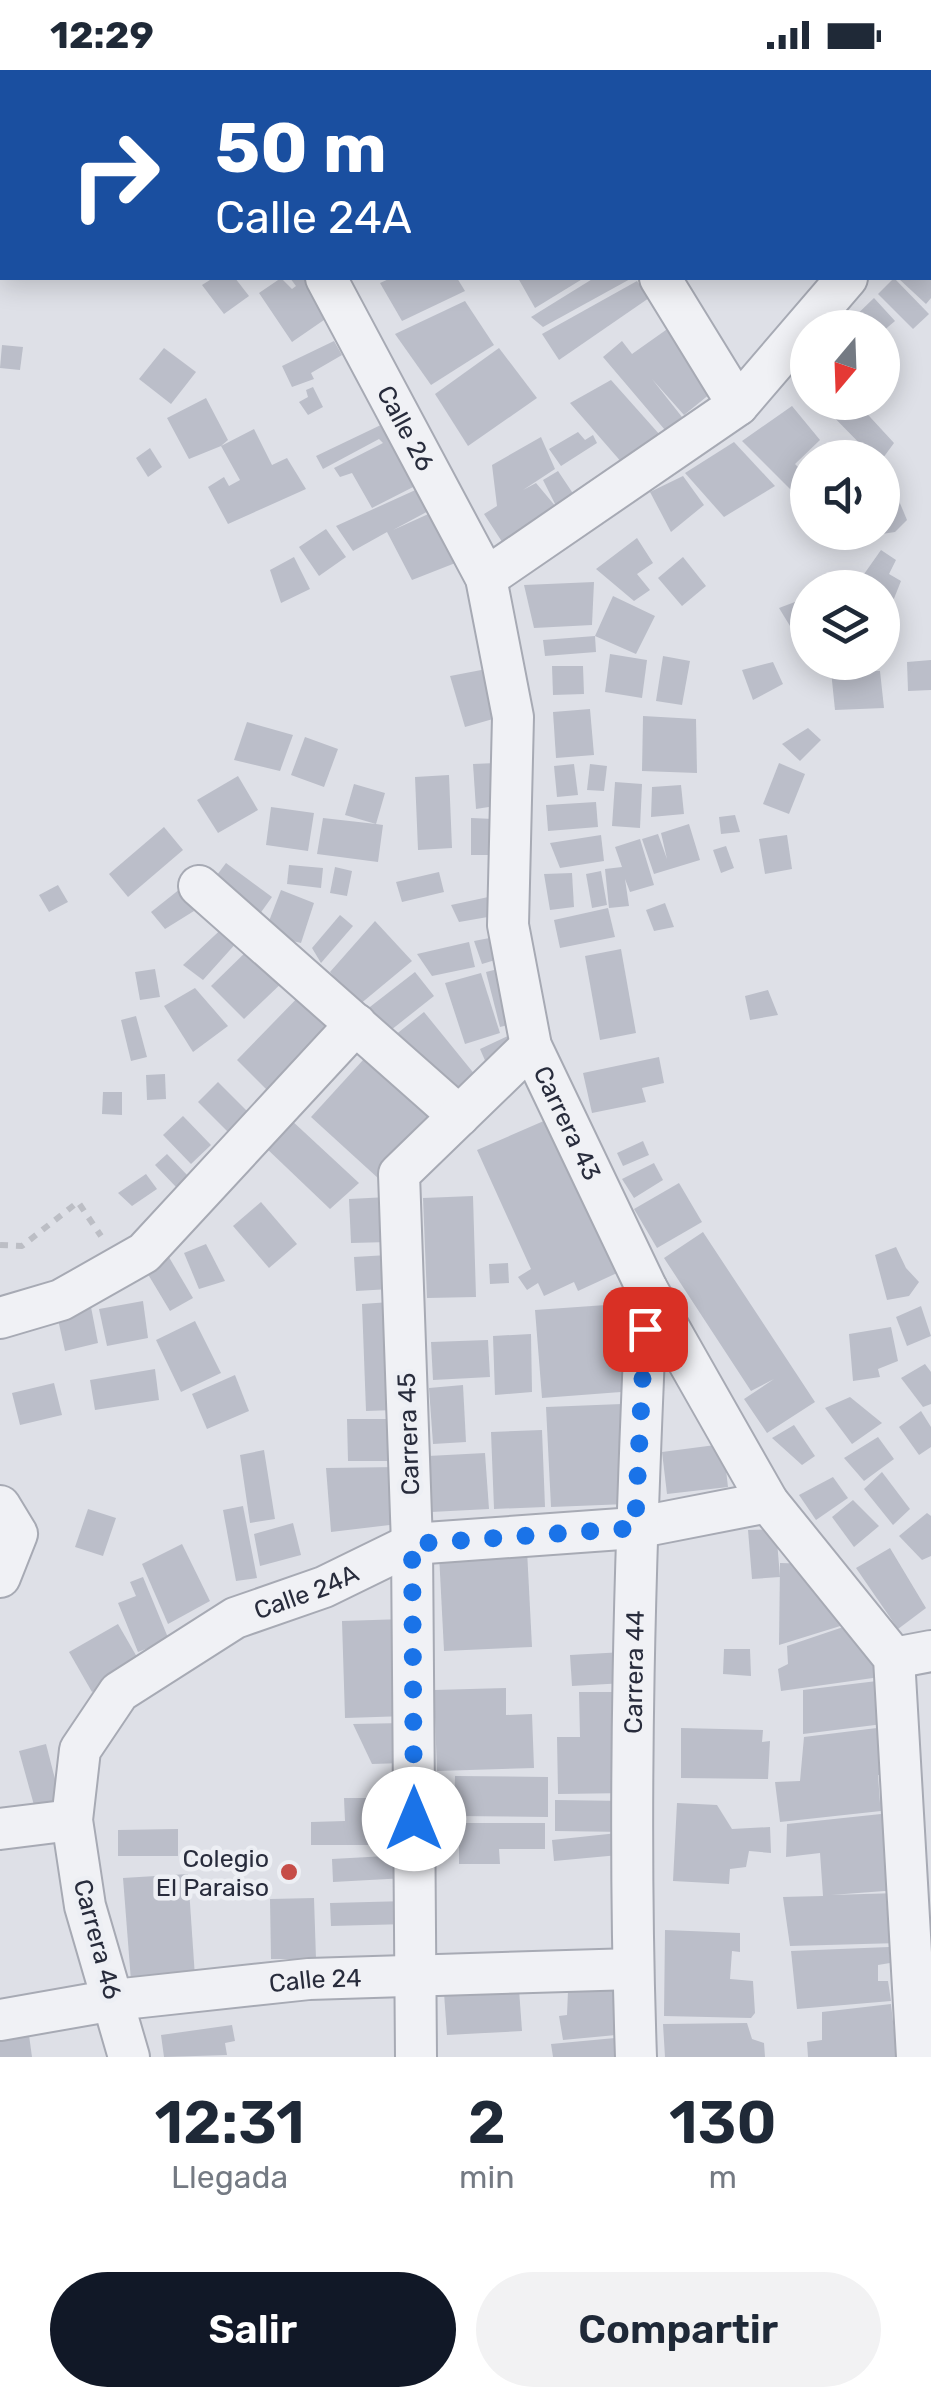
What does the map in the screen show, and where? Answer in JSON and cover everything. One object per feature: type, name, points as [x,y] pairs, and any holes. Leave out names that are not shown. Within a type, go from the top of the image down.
[{"type":"street","name":"Calle 26","points":[[327,280],[486,578]]},
{"type":"street","points":[[661,280],[738,405]]},
{"type":"street","points":[[486,578],[738,405],[845,280]]},
{"type":"street","name":"Carrera 43","points":[[486,578],[513,717],[508,925],[531,1046],[646,1290],[768,1502],[912,1655],[917,2057]]},
{"type":"street","points":[[200,886],[458,1116]]},
{"type":"street","points":[[0,1318],[60,1300],[144,1252],[356,1024]]},
{"type":"street","name":"Carrera 45","points":[[416,2057],[412,1544],[398,1174],[531,1046]]},
{"type":"street","name":"Carrera 44","points":[[636,2057],[632,1969],[635,1528],[646,1290]]},
{"type":"street","name":"Calle 24A","points":[[72,1820],[80,1750],[118,1692],[234,1618],[324,1587],[412,1544],[635,1528],[768,1502]]},
{"type":"street","points":[[0,1506],[17,1534],[0,1576]]},
{"type":"street","points":[[0,1830],[72,1820]]},
{"type":"street","name":"Carrera 46","points":[[72,1820],[85,1906],[130,2057]]},
{"type":"street","name":"Calle 24","points":[[0,2020],[114,2000],[309,1979],[632,1969]]},
{"type":"path","points":[[0,1245],[22,1246],[78,1202],[120,1266]]},
{"type":"building","points":[[210,280],[237,280],[249,296],[224,314],[202,285]]},
{"type":"building","points":[[278,280],[292,289],[296,286],[292,280],[315,280],[337,311],[292,342],[259,293]]},
{"type":"building","points":[[458,280],[465,291],[402,321],[380,283]]},
{"type":"building","points":[[519,280],[581,280],[535,308]]},
{"type":"building","points":[[591,280],[628,280],[543,327],[531,317]]},
{"type":"building","points":[[892,280],[929,314],[913,329],[900,316],[900,310],[894,310],[878,294]]},
{"type":"building","points":[[900,280],[931,280],[931,298],[926,304]]},
{"type":"building","points":[[637,281],[649,298],[559,360],[542,334]]},
{"type":"building","points":[[874,298],[885,310],[862,310]]},
{"type":"building","points":[[465,301],[494,345],[431,385],[395,334]]},
{"type":"building","points":[[673,325],[721,385],[684,415],[652,379],[682,417],[665,430],[603,357],[622,341],[632,354]]},
{"type":"building","points":[[334,341],[342,355],[311,373],[314,379],[292,387],[282,366]]},
{"type":"building","points":[[2,345],[23,347],[20,370],[0,368]]},
{"type":"building","points":[[164,348],[196,372],[171,404],[139,379]]},
{"type":"building","points":[[499,348],[537,398],[468,446],[435,394]]},
{"type":"building","points":[[611,380],[660,435],[623,464],[570,403]]},
{"type":"building","points":[[313,387],[323,407],[308,415],[299,402],[308,397],[306,390]]},
{"type":"building","points":[[206,398],[228,440],[189,459],[167,418]]},
{"type":"building","points":[[790,407],[790,420],[804,420],[820,440],[790,440],[790,489],[742,441]]},
{"type":"building","points":[[837,420],[873,420],[891,440],[856,440]]},
{"type":"building","points":[[385,423],[421,483],[372,508],[352,473],[340,477],[334,468],[383,443],[379,439],[323,469],[316,456]]},
{"type":"building","points":[[254,429],[272,465],[287,458],[306,489],[228,524],[208,487],[224,477],[229,486],[240,480],[221,446]]},
{"type":"building","points":[[578,432],[585,440],[593,435],[597,443],[561,466],[549,449]]},
{"type":"building","points":[[541,437],[555,469],[523,490],[536,483],[557,508],[543,480],[558,471],[578,501],[508,551],[484,514],[497,506],[492,465]]},
{"type":"building","points":[[734,442],[775,486],[724,517],[685,473]]},
{"type":"building","points":[[150,448],[162,467],[148,477],[136,458]]},
{"type":"building","points":[[683,476],[704,505],[671,532],[650,492]]},
{"type":"building","points":[[422,487],[434,508],[393,530],[435,511],[463,560],[412,580],[387,532],[353,551],[336,526]]},
{"type":"building","points":[[900,503],[907,520],[900,527]]},
{"type":"building","points":[[326,529],[346,557],[319,576],[299,547]]},
{"type":"building","points":[[637,538],[653,563],[637,574],[650,590],[634,601],[596,569]]},
{"type":"building","points":[[881,550],[896,560],[891,570],[867,570]]},
{"type":"building","points":[[294,557],[310,589],[281,603],[270,570]]},
{"type":"building","points":[[683,557],[706,586],[682,606],[658,578]]},
{"type":"building","points":[[594,582],[592,625],[534,628],[524,585]]},
{"type":"building","points":[[613,596],[655,616],[636,654],[595,636]]},
{"type":"building","points":[[790,604],[790,626],[779,608]]},
{"type":"building","points":[[595,636],[596,652],[545,656],[543,640]]},
{"type":"building","points":[[610,654],[647,660],[642,698],[605,692]]},
{"type":"building","points":[[663,656],[690,661],[682,705],[656,701]]},
{"type":"building","points":[[931,660],[931,690],[908,691],[907,662]]},
{"type":"building","points":[[773,662],[783,684],[753,700],[742,670]]},
{"type":"building","points":[[552,666],[583,666],[584,694],[553,695]]},
{"type":"building","points":[[497,667],[507,715],[465,727],[450,676]]},
{"type":"building","points":[[832,680],[881,680],[884,708],[835,710]]},
{"type":"building","points":[[590,709],[594,755],[556,758],[553,712]]},
{"type":"building","points":[[643,716],[696,719],[697,773],[642,771]]},
{"type":"building","points":[[247,722],[293,735],[280,771],[234,760]]},
{"type":"building","points":[[808,728],[821,740],[800,761],[782,744]]},
{"type":"building","points":[[305,737],[338,749],[324,787],[291,775]]},
{"type":"building","points":[[496,763],[495,806],[476,809],[473,764]]},
{"type":"building","points":[[779,763],[805,774],[789,814],[763,804]]},
{"type":"building","points":[[574,764],[578,795],[557,797],[554,766]]},
{"type":"building","points":[[590,764],[607,766],[604,791],[587,790]]},
{"type":"building","points":[[449,775],[452,848],[418,850],[415,777]]},
{"type":"building","points":[[238,776],[258,810],[218,833],[197,800]]},
{"type":"building","points":[[615,782],[642,784],[640,828],[612,826]]},
{"type":"building","points":[[354,784],[385,793],[376,824],[345,815]]},
{"type":"building","points":[[681,785],[684,814],[651,817],[652,787]]},
{"type":"building","points":[[596,802],[598,827],[548,831],[546,805]]},
{"type":"building","points":[[271,807],[314,813],[308,851],[266,845]]},
{"type":"building","points":[[735,815],[740,832],[721,834],[719,817]]},
{"type":"building","points":[[323,818],[383,825],[378,862],[317,854]]},
{"type":"building","points":[[471,818],[494,819],[494,855],[471,855]]},
{"type":"building","points":[[689,824],[700,860],[654,874],[642,839],[658,834],[667,859],[661,833]]},
{"type":"building","points":[[164,827],[183,850],[128,897],[109,874]]},
{"type":"building","points":[[601,835],[604,861],[560,868],[550,843]]},
{"type":"building","points":[[787,835],[792,869],[765,874],[759,839]]},
{"type":"building","points":[[640,839],[654,885],[630,892],[625,879],[629,906],[609,908],[605,869],[622,867],[615,847]]},
{"type":"building","points":[[726,846],[734,868],[721,873],[713,850]]},
{"type":"building","points":[[226,863],[272,897],[254,922],[208,887]]},
{"type":"building","points":[[289,865],[323,868],[321,888],[287,884]]},
{"type":"building","points":[[335,867],[352,871],[347,896],[330,893]]},
{"type":"building","points":[[601,871],[607,905],[592,908],[586,874]]},
{"type":"building","points":[[439,872],[444,892],[402,902],[396,882]]},
{"type":"building","points":[[572,873],[574,907],[550,910],[544,874]]},
{"type":"building","points":[[58,885],[68,902],[49,912],[39,895]]},
{"type":"building","points":[[180,889],[194,911],[165,929],[151,912]]},
{"type":"building","points":[[281,890],[314,903],[301,943],[264,934]]},
{"type":"building","points":[[507,893],[505,914],[459,922],[451,905]]},
{"type":"building","points":[[665,903],[674,927],[654,931],[646,910]]},
{"type":"building","points":[[608,908],[615,937],[560,948],[554,920]]},
{"type":"building","points":[[340,915],[353,926],[321,963],[312,948]]},
{"type":"building","points":[[375,921],[412,961],[359,1005],[330,972]]},
{"type":"building","points":[[229,922],[247,931],[203,980],[183,965]]},
{"type":"building","points":[[505,935],[512,955],[482,964],[474,941]]},
{"type":"building","points":[[469,942],[475,967],[432,976],[417,954]]},
{"type":"building","points":[[254,944],[287,978],[244,1019],[211,986]]},
{"type":"building","points":[[621,949],[636,1033],[600,1040],[585,956]]},
{"type":"building","points":[[510,966],[523,1021],[500,1027],[486,972]]},
{"type":"building","points":[[155,969],[160,997],[140,1000],[135,972]]},
{"type":"building","points":[[415,972],[434,996],[386,1034],[366,1010]]},
{"type":"building","points":[[481,973],[500,1033],[465,1044],[445,983]]},
{"type":"building","points":[[195,988],[228,1026],[193,1052],[164,1006]]},
{"type":"building","points":[[307,988],[345,1025],[274,1097],[237,1060]]},
{"type":"building","points":[[768,990],[778,1015],[750,1020],[745,996]]},
{"type":"building","points":[[424,1012],[476,1076],[446,1100],[394,1036]]},
{"type":"building","points":[[136,1016],[147,1057],[131,1061],[121,1020]]},
{"type":"building","points":[[521,1030],[487,1065],[480,1049]]},
{"type":"building","points":[[374,1048],[443,1110],[379,1179],[311,1117]]},
{"type":"building","points":[[659,1057],[664,1083],[642,1088],[646,1102],[592,1113],[583,1073]]},
{"type":"building","points":[[165,1074],[166,1099],[147,1100],[146,1075]]},
{"type":"building","points":[[218,1082],[259,1123],[238,1142],[198,1102]]},
{"type":"building","points":[[103,1092],[122,1092],[122,1115],[102,1114]]},
{"type":"building","points":[[183,1116],[211,1145],[191,1164],[163,1135]]},
{"type":"building","points":[[290,1119],[359,1183],[330,1209],[264,1146]]},
{"type":"building","points":[[546,1120],[617,1273],[578,1291],[574,1282],[544,1296],[538,1283],[527,1290],[518,1277],[531,1269],[477,1150]]},
{"type":"building","points":[[643,1141],[649,1155],[623,1166],[617,1153]]},
{"type":"building","points":[[167,1154],[189,1177],[177,1188],[155,1165]]},
{"type":"building","points":[[654,1163],[663,1180],[634,1198],[622,1179]]},
{"type":"building","points":[[146,1174],[157,1189],[132,1206],[118,1193]]},
{"type":"building","points":[[679,1183],[702,1222],[657,1248],[634,1209]]},
{"type":"building","points":[[473,1196],[476,1297],[427,1298],[423,1198]]},
{"type":"building","points":[[388,1197],[389,1242],[351,1243],[349,1199]]},
{"type":"building","points":[[261,1202],[297,1244],[269,1268],[233,1226]]},
{"type":"building","points":[[703,1232],[815,1402],[767,1433],[744,1399],[774,1379],[751,1391],[664,1258]]},
{"type":"building","points":[[206,1244],[225,1281],[199,1289],[184,1253]]},
{"type":"building","points":[[163,1247],[193,1298],[170,1311],[140,1261]]},
{"type":"building","points":[[896,1247],[906,1268],[919,1282],[909,1296],[887,1300],[875,1255]]},
{"type":"building","points":[[388,1255],[390,1289],[356,1291],[354,1257]]},
{"type":"building","points":[[508,1263],[509,1283],[490,1284],[489,1264]]},
{"type":"building","points":[[143,1301],[148,1338],[107,1346],[99,1309]]},
{"type":"building","points":[[390,1302],[395,1410],[366,1411],[362,1304]]},
{"type":"building","points":[[620,1304],[627,1388],[621,1392],[542,1398],[535,1310]]},
{"type":"building","points":[[921,1306],[931,1336],[907,1346],[896,1317]]},
{"type":"building","points":[[91,1307],[98,1343],[65,1351],[57,1315]]},
{"type":"building","points":[[195,1321],[221,1373],[181,1392],[156,1340]]},
{"type":"building","points":[[891,1327],[898,1361],[878,1369],[880,1377],[853,1381],[849,1334]]},
{"type":"building","points":[[531,1334],[532,1392],[495,1395],[493,1336]]},
{"type":"building","points":[[488,1340],[490,1377],[433,1380],[431,1342]]},
{"type":"building","points":[[925,1364],[931,1372],[931,1404],[923,1407],[901,1378]]},
{"type":"building","points":[[155,1369],[159,1400],[95,1410],[90,1380]]},
{"type":"building","points":[[235,1375],[249,1411],[207,1429],[192,1394]]},
{"type":"building","points":[[54,1383],[62,1415],[20,1425],[12,1393]]},
{"type":"building","points":[[463,1385],[466,1442],[433,1444],[429,1388]]},
{"type":"building","points":[[850,1397],[882,1423],[852,1444],[825,1408]]},
{"type":"building","points":[[622,1404],[627,1504],[551,1507],[546,1407]]},
{"type":"building","points":[[921,1411],[931,1427],[931,1447],[919,1455],[899,1427]]},
{"type":"building","points":[[347,1419],[397,1419],[398,1461],[348,1461]]},
{"type":"building","points":[[794,1425],[815,1456],[802,1465],[772,1438]]},
{"type":"building","points":[[542,1430],[545,1507],[494,1509],[491,1432]]},
{"type":"building","points":[[878,1437],[894,1459],[864,1481],[844,1458]]},
{"type":"building","points":[[723,1444],[728,1487],[667,1494],[662,1452]]},
{"type":"building","points":[[264,1450],[275,1519],[250,1523],[240,1455]]},
{"type":"building","points":[[485,1453],[489,1509],[431,1512],[428,1456]]},
{"type":"building","points":[[398,1467],[398,1524],[331,1532],[326,1468]]},
{"type":"building","points":[[882,1472],[910,1509],[893,1525],[864,1489]]},
{"type":"building","points":[[833,1477],[848,1498],[816,1520],[799,1495]]},
{"type":"building","points":[[853,1500],[879,1526],[854,1547],[832,1517]]},
{"type":"building","points":[[243,1506],[257,1578],[236,1581],[223,1510]]},
{"type":"building","points":[[88,1509],[116,1518],[103,1556],[75,1547]]},
{"type":"building","points":[[927,1513],[931,1516],[931,1556],[922,1560],[899,1536]]},
{"type":"building","points":[[293,1523],[301,1555],[260,1566],[254,1534]]},
{"type":"building","points":[[776,1529],[780,1577],[752,1579],[748,1530]]},
{"type":"building","points":[[182,1544],[210,1601],[168,1624],[142,1564]]},
{"type":"building","points":[[890,1548],[926,1608],[898,1629],[856,1568]]},
{"type":"building","points":[[527,1550],[532,1647],[444,1651],[439,1554]]},
{"type":"building","points":[[780,1563],[814,1564],[850,1623],[779,1645]]},
{"type":"building","points":[[143,1577],[169,1640],[138,1652],[118,1603],[136,1596],[130,1582]]},
{"type":"building","points":[[404,1619],[407,1716],[345,1718],[342,1621]]},
{"type":"building","points":[[861,1621],[880,1677],[781,1691],[778,1669],[788,1664],[787,1646]]},
{"type":"building","points":[[118,1624],[141,1664],[92,1692],[69,1652]]},
{"type":"building","points":[[724,1649],[750,1649],[751,1676],[723,1674]]},
{"type":"building","points":[[624,1652],[625,1683],[572,1686],[570,1655]]},
{"type":"building","points":[[877,1681],[883,1724],[803,1734],[803,1690]]},
{"type":"building","points":[[506,1688],[506,1715],[532,1714],[534,1768],[437,1771],[434,1690]]},
{"type":"building","points":[[579,1692],[627,1692],[628,1793],[558,1794],[557,1737],[580,1737]]},
{"type":"building","points":[[403,1723],[404,1763],[372,1764],[353,1724]]},
{"type":"building","points":[[885,1727],[887,1775],[878,1775],[880,1803],[880,1782],[889,1781],[898,1890],[831,1895],[898,1893],[900,1943],[790,1946],[783,1897],[823,1896],[820,1853],[786,1857],[787,1824],[881,1811],[780,1822],[775,1782],[800,1781],[804,1737]]},
{"type":"building","points":[[681,1728],[763,1730],[762,1742],[770,1741],[768,1779],[681,1778]]},
{"type":"building","points":[[46,1744],[63,1810],[37,1816],[19,1751]]},
{"type":"building","points":[[455,1776],[548,1777],[548,1817],[454,1816]]},
{"type":"building","points":[[344,1798],[403,1798],[404,1845],[311,1845],[311,1822],[345,1821]]},
{"type":"building","points":[[555,1800],[627,1801],[630,1854],[554,1861],[552,1840],[627,1832],[555,1831]]},
{"type":"building","points":[[677,1803],[717,1805],[732,1829],[770,1827],[771,1853],[749,1851],[746,1867],[730,1869],[729,1884],[673,1881]]},
{"type":"building","points":[[459,1823],[545,1823],[545,1849],[499,1849],[500,1864],[459,1864]]},
{"type":"building","points":[[178,1829],[178,1856],[118,1856],[118,1830]]},
{"type":"building","points":[[404,1855],[406,1878],[333,1882],[332,1859]]},
{"type":"building","points":[[188,1874],[195,1977],[131,1981],[123,1878]]},
{"type":"building","points":[[314,1898],[316,1959],[271,1959],[270,1899]]},
{"type":"building","points":[[408,1901],[408,1924],[331,1926],[330,1903]]},
{"type":"building","points":[[665,1930],[740,1933],[740,1952],[732,1951],[730,1979],[753,1981],[755,2013],[751,2018],[664,2016]]},
{"type":"building","points":[[889,1947],[890,1963],[878,1965],[878,1981],[888,1981],[891,2001],[797,2009],[791,1951]]},
{"type":"building","points":[[519,1989],[522,2031],[447,2035],[444,1993]]},
{"type":"building","points":[[613,1989],[616,2035],[563,2040],[559,2016],[567,2015],[568,1991]]},
{"type":"building","points":[[891,2004],[897,2057],[808,2057],[807,2042],[822,2040],[822,2012]]},
{"type":"building","points":[[747,2023],[752,2039],[764,2043],[765,2057],[665,2057],[663,2024]]},
{"type":"building","points":[[232,2025],[235,2041],[225,2043],[227,2055],[164,2057],[161,2035]]},
{"type":"building","points":[[0,2035],[29,2035],[32,2057],[0,2057]]},
{"type":"building","points":[[615,2038],[617,2057],[553,2057],[551,2044]]},
{"type":"place","name":"Colegio El Paraiso","points":[[289,1872]]},
{"type":"route","points":[[414,1819],[412,1544],[635,1528],[645,1329]]}]
